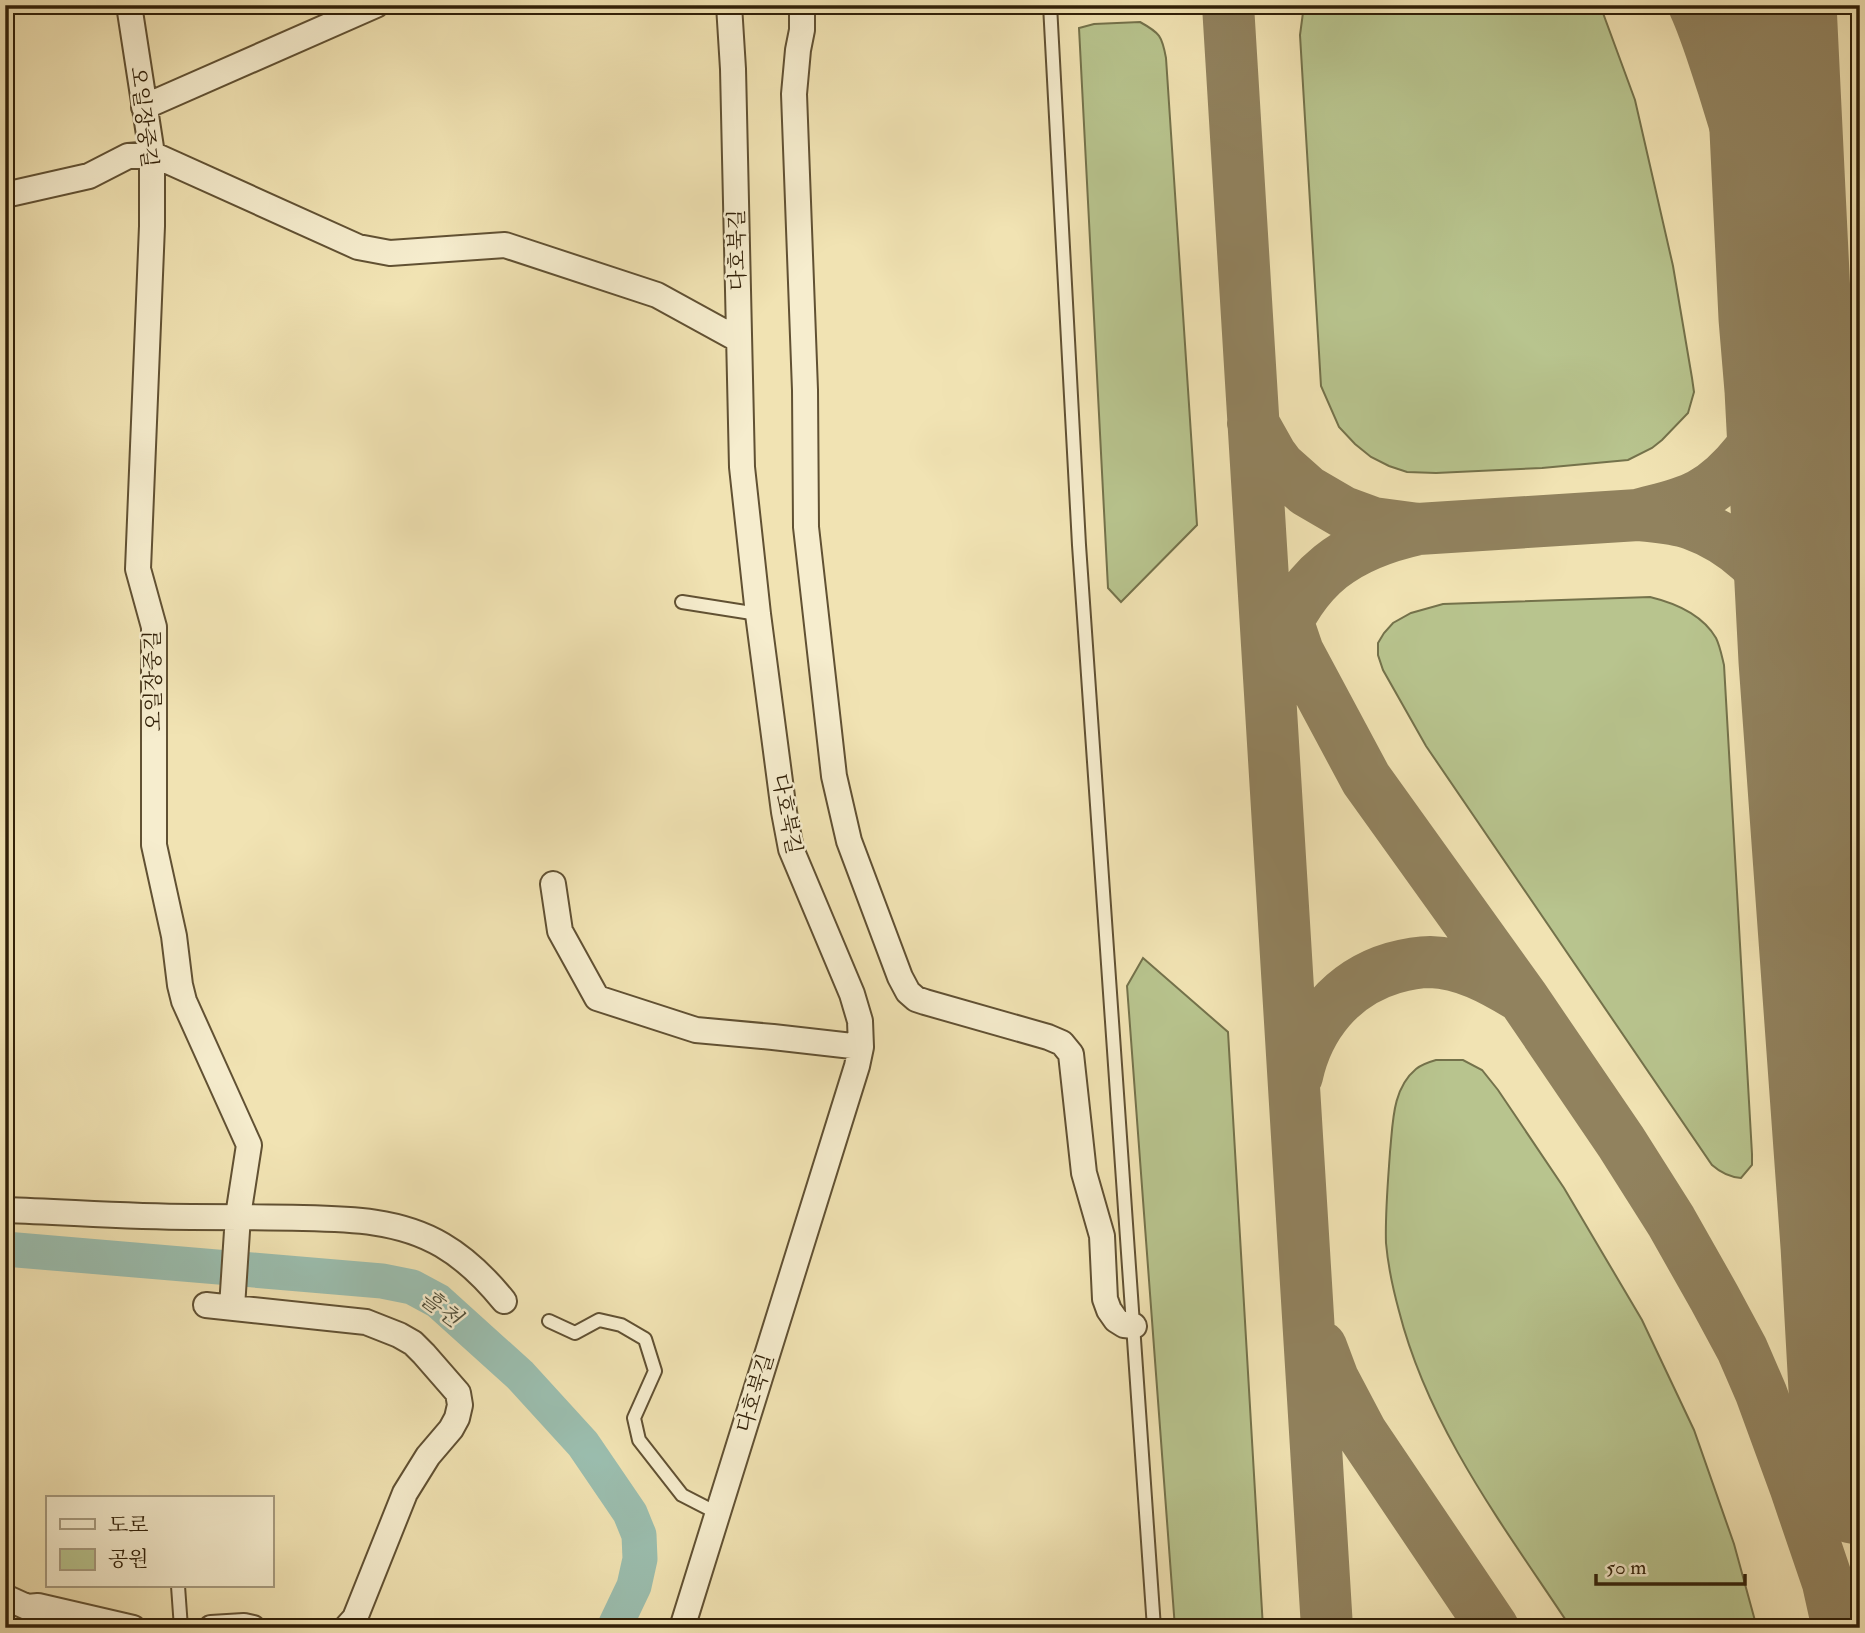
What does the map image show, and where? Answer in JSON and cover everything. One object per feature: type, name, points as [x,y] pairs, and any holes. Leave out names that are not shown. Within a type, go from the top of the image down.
[{"type":"street","name":"오일장중길","points":[[129,5],[152,154],[152,226],[138,569],[154,626],[154,845],[174,936],[184,1001],[249,1145],[238,1216],[232,1307]]},
{"type":"street","points":[[144,107],[376,5]]},
{"type":"street","name":"다호북길","points":[[682,1628],[862,1047],[860,1021],[852,994],[791,849],[758,614],[742,467],[733,69],[729,5]]},
{"type":"street","points":[[802,5],[802,30],[794,94],[805,390],[806,527],[834,776],[849,841],[880,927],[908,992],[925,1002],[1048,1037],[1062,1043],[1071,1054],[1084,1172],[1102,1236],[1105,1299],[1116,1320],[1133,1326]]},
{"type":"street","points":[[5,195],[89,176],[128,156],[152,154],[358,247],[390,253],[505,245],[657,295],[739,340]]},
{"type":"street","points":[[553,884],[560,931],[597,999],[696,1030],[862,1047]]},
{"type":"street","points":[[5,1210],[378,1222],[411,1231],[441,1244],[490,1283],[504,1301]]},
{"type":"street","points":[[206,1305],[366,1322],[399,1335],[419,1348],[458,1393],[460,1405],[457,1418],[405,1493],[355,1618],[346,1628]]},
{"type":"street","points":[[5,1597],[27,1607],[38,1606],[134,1628]]},
{"type":"street","points":[[211,1628],[253,1628]]},
{"type":"lane","points":[[1051,5],[1078,531],[1154,1628]]},
{"type":"lane","points":[[682,602],[758,614]]},
{"type":"lane","points":[[549,1321],[575,1333],[600,1320],[621,1325],[645,1339],[655,1371],[634,1418],[639,1440],[682,1495],[717,1513]]},
{"type":"lane","points":[[177,1588],[181,1628]]},
{"type":"green space","points":[[1304,5],[1600,5],[1635,100],[1673,266],[1694,392],[1688,413],[1662,440],[1628,460],[1542,468],[1407,472],[1371,457],[1339,427],[1321,386],[1300,35]]},
{"type":"green space","points":[[1140,22],[1159,36],[1166,58],[1197,525],[1121,602],[1108,588],[1079,28],[1094,24]]},
{"type":"green space","points":[[1650,597],[1678,606],[1703,622],[1716,638],[1724,665],[1752,1154],[1752,1165],[1741,1178],[1725,1174],[1712,1165],[1426,746],[1383,670],[1378,655],[1378,643],[1393,623],[1411,613],[1443,604]]},
{"type":"green space","points":[[1143,958],[1228,1032],[1263,1628],[1175,1628],[1127,986]]},
{"type":"green space","points":[[1436,1060],[1463,1060],[1482,1070],[1498,1090],[1564,1188],[1642,1320],[1694,1430],[1734,1544],[1757,1628],[1571,1628],[1495,1515],[1449,1437],[1412,1354],[1389,1269],[1386,1243],[1390,1152],[1398,1096],[1408,1077],[1416,1069]]},
{"type":"waterway","name":"흘천","points":[[5,1249],[382,1281],[412,1287],[438,1301],[520,1375],[583,1444],[630,1513],[639,1535],[640,1559],[634,1586],[614,1628]]},
{"type":"taxiway","points":[[1228,5],[1327,1628]]},
{"type":"taxiway","points":[[1694,5],[1723,86],[1755,198],[1779,313],[1791,389]]},
{"type":"taxiway","points":[[1638,515],[1700,495],[1737,465],[1758,439],[1774,411],[1782,385],[1784,349]]},
{"type":"taxiway","points":[[1253,423],[1280,467],[1307,491],[1343,512],[1373,523],[1418,529],[1638,515],[1679,520],[1708,530],[1737,548],[1773,584],[1791,613],[1805,660]]},
{"type":"taxiway","points":[[1277,645],[1300,600],[1314,582],[1331,567],[1369,544],[1418,529]]},
{"type":"taxiway","points":[[1280,599],[1298,652],[1366,779],[1523,998],[1621,1142],[1671,1221],[1714,1297],[1742,1349],[1761,1393],[1828,1583],[1838,1628]]},
{"type":"taxiway","points":[[1297,1076],[1309,1040],[1330,1008],[1358,984],[1393,968],[1425,962],[1454,965],[1488,978],[1520,996]]},
{"type":"taxiway","points":[[1321,1347],[1333,1379],[1361,1432],[1493,1628]]},
{"type":"runway","points":[[1770,5],[1805,660],[1847,1245],[1860,1478]]}]
